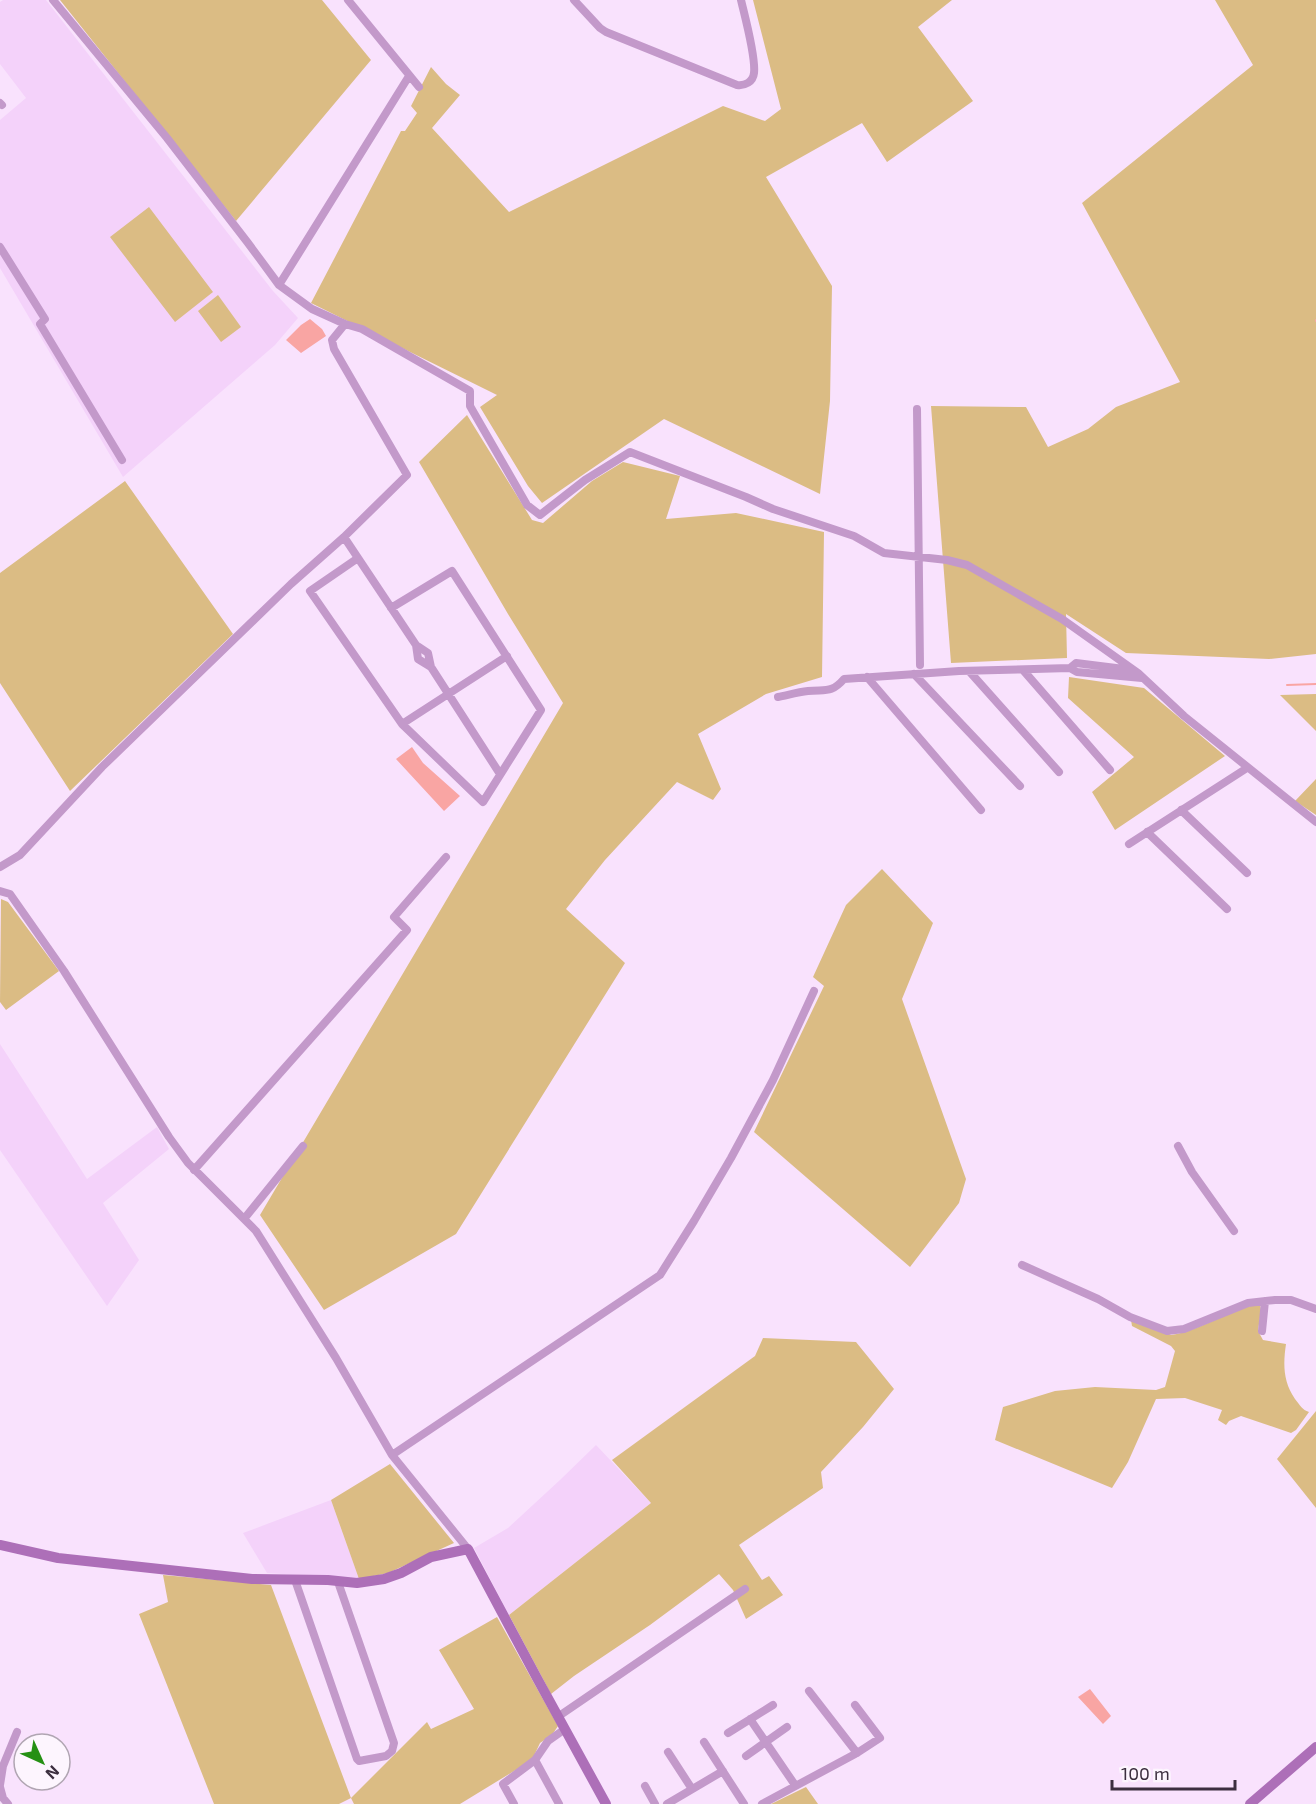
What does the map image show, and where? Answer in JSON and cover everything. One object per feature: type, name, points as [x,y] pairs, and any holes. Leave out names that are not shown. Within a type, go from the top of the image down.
[{"type":"street","points":[[53,0],[166,138],[279,285],[312,309],[362,329],[470,391],[470,406],[527,505],[540,515],[585,480],[630,452],[773,509],[854,536],[884,553],[947,560],[967,565],[1062,619],[1144,678],[1184,716],[1316,822]]},
{"type":"street","points":[[348,0],[419,87]]},
{"type":"street","points":[[573,0],[606,32],[744,86],[754,75],[741,0]]},
{"type":"street","points":[[279,285],[409,76]]},
{"type":"street","points":[[0,247],[45,319],[40,324],[122,460]]},
{"type":"street","points":[[0,867],[20,855],[102,767],[407,475],[333,349],[332,340],[345,324]]},
{"type":"street","points":[[917,409],[920,665]]},
{"type":"street","points":[[344,537],[416,645],[418,659],[431,667],[501,774]]},
{"type":"street","points":[[358,558],[310,591],[402,724],[483,802],[541,710],[452,571],[391,608]]},
{"type":"street","points":[[402,724],[507,656]]},
{"type":"street","points":[[1070,668],[1076,663],[1133,670]]},
{"type":"street","points":[[778,697],[808,691],[832,690],[844,679],[969,670],[1070,668],[1077,672],[1144,678]]},
{"type":"street","points":[[969,670],[1059,772]]},
{"type":"street","points":[[1023,670],[1110,770]]},
{"type":"street","points":[[914,674],[1020,786]]},
{"type":"street","points":[[867,677],[981,810]]},
{"type":"street","points":[[1129,843],[1247,768]]},
{"type":"street","points":[[1181,810],[1248,873]]},
{"type":"street","points":[[1147,832],[1227,909]]},
{"type":"street","points":[[194,1170],[408,930],[394,917],[446,856]]},
{"type":"street","points":[[0,891],[10,894],[64,971],[169,1137],[194,1170],[256,1231],[336,1358],[392,1455],[468,1548],[606,1804]]},
{"type":"street","points":[[392,1455],[660,1275],[731,1158],[773,1080],[814,991]]},
{"type":"street","points":[[244,1219],[303,1146]]},
{"type":"street","points":[[1178,1146],[1192,1172],[1234,1231]]},
{"type":"street","points":[[1022,1265],[1098,1299],[1130,1317],[1167,1331],[1184,1329],[1248,1303],[1291,1300],[1316,1309]]},
{"type":"street","points":[[1262,1330],[1265,1301]]},
{"type":"street","points":[[0,1545],[58,1558],[252,1579],[357,1583],[384,1579],[431,1557],[468,1548]]},
{"type":"street","points":[[295,1580],[357,1759],[359,1761],[386,1756],[392,1751],[394,1743],[338,1582]]},
{"type":"street","points":[[559,1716],[745,1589]]},
{"type":"street","points":[[809,1691],[857,1753]]},
{"type":"street","points":[[728,1733],[773,1705]]},
{"type":"street","points":[[762,1804],[857,1753],[880,1738],[855,1705]]},
{"type":"street","points":[[750,1719],[795,1785]]},
{"type":"street","points":[[746,1756],[787,1727]]},
{"type":"street","points":[[514,1804],[503,1784],[535,1760],[548,1741],[565,1729]]},
{"type":"street","points":[[704,1742],[744,1804]]},
{"type":"street","points":[[8,1804],[3,1798],[0,1786],[3,1766],[12,1744]]},
{"type":"street","points":[[1250,1804],[1316,1747]]},
{"type":"street","points":[[668,1752],[692,1789]]},
{"type":"street","points":[[535,1760],[558,1804]]},
{"type":"street","points":[[666,1804],[723,1771]]},
{"type":"street","points":[[645,1786],[655,1804]]},
{"type":"shaded area","points":[[3,0],[46,0],[273,291],[298,318],[275,345],[123,477],[0,268],[0,120],[26,98],[0,64],[0,2]]},
{"type":"shaded area","points":[[60,0],[322,0],[371,60],[236,221]]},
{"type":"shaded area","points":[[753,0],[952,0],[918,27],[973,101],[887,162],[862,123],[766,177],[832,286],[830,401],[820,494],[664,419],[542,503],[528,486],[480,407],[497,395],[311,303],[401,131],[405,131],[417,113],[411,106],[431,67],[446,84],[460,95],[432,128],[509,212],[723,106],[765,121],[781,109]]},
{"type":"shaded area","points":[[1215,0],[1316,0],[1316,654],[1269,659],[1126,653],[1066,614],[1067,658],[951,663],[931,406],[1026,407],[1048,447],[1088,429],[1116,407],[1180,382],[1082,203],[1253,65]]},
{"type":"shaded area","points":[[149,207],[213,292],[175,322],[110,237]]},
{"type":"shaded area","points":[[218,295],[241,327],[221,342],[198,311]]},
{"type":"shaded area","points":[[310,319],[322,329],[326,336],[301,353],[286,340]]},
{"type":"shaded area","points":[[467,415],[532,520],[543,523],[592,481],[623,462],[680,476],[666,519],[736,513],[824,532],[822,677],[766,694],[698,734],[721,789],[713,800],[677,782],[605,860],[566,909],[625,963],[456,1234],[324,1310],[260,1215],[563,703],[419,462]]},
{"type":"shaded area","points":[[125,481],[233,634],[70,791],[0,683],[0,573]]},
{"type":"shaded area","points":[[1069,677],[1144,688],[1225,756],[1115,830],[1092,792],[1134,757],[1068,698]]},
{"type":"shaded area","points":[[1316,694],[1316,731],[1280,695]]},
{"type":"shaded area","points":[[412,747],[423,763],[460,796],[444,811],[396,759]]},
{"type":"shaded area","points":[[1316,779],[1316,815],[1295,801]]},
{"type":"shaded area","points":[[882,869],[933,923],[902,999],[966,1179],[959,1203],[910,1267],[754,1132],[824,986],[813,977],[846,905]]},
{"type":"shaded area","points":[[1,899],[8,902],[59,971],[6,1010],[0,1002]]},
{"type":"shaded area","points":[[0,1044],[87,1179],[157,1127],[169,1149],[103,1203],[139,1260],[107,1306],[0,1150]]},
{"type":"shaded area","points":[[1260,1304],[1258,1331],[1263,1340],[1286,1344],[1284,1366],[1288,1386],[1300,1405],[1309,1412],[1296,1430],[1291,1433],[1241,1416],[1229,1421],[1226,1425],[1218,1420],[1222,1410],[1185,1398],[1156,1399],[1128,1462],[1112,1488],[995,1440],[1003,1407],[1055,1391],[1095,1387],[1156,1390],[1165,1387],[1175,1351],[1171,1346],[1132,1326],[1131,1320],[1171,1335],[1194,1329],[1238,1310]]},
{"type":"shaded area","points":[[763,1338],[856,1342],[894,1389],[863,1427],[821,1472],[823,1488],[739,1545],[762,1580],[769,1576],[783,1595],[746,1619],[733,1590],[719,1574],[551,1694],[509,1615],[651,1503],[612,1460],[755,1356]]},
{"type":"shaded area","points":[[1316,1411],[1316,1508],[1277,1459]]},
{"type":"shaded area","points":[[596,1445],[651,1503],[509,1615],[474,1548],[508,1528]]},
{"type":"shaded area","points":[[390,1464],[454,1543],[388,1573],[359,1579],[331,1500]]},
{"type":"shaded area","points":[[331,1500],[359,1579],[267,1573],[243,1533]]},
{"type":"shaded area","points":[[163,1575],[271,1585],[351,1798],[339,1804],[214,1804],[139,1614],[168,1602]]},
{"type":"shaded area","points":[[497,1617],[558,1726],[552,1735],[540,1743],[532,1760],[460,1804],[354,1804],[351,1798],[427,1722],[431,1729],[474,1709],[439,1650]]},
{"type":"shaded area","points":[[1090,1689],[1111,1716],[1103,1724],[1078,1697]]},
{"type":"shaded area","points":[[806,1787],[818,1804],[771,1804]]},
{"type":"waterway","points":[[1287,685],[1316,684]]}]
